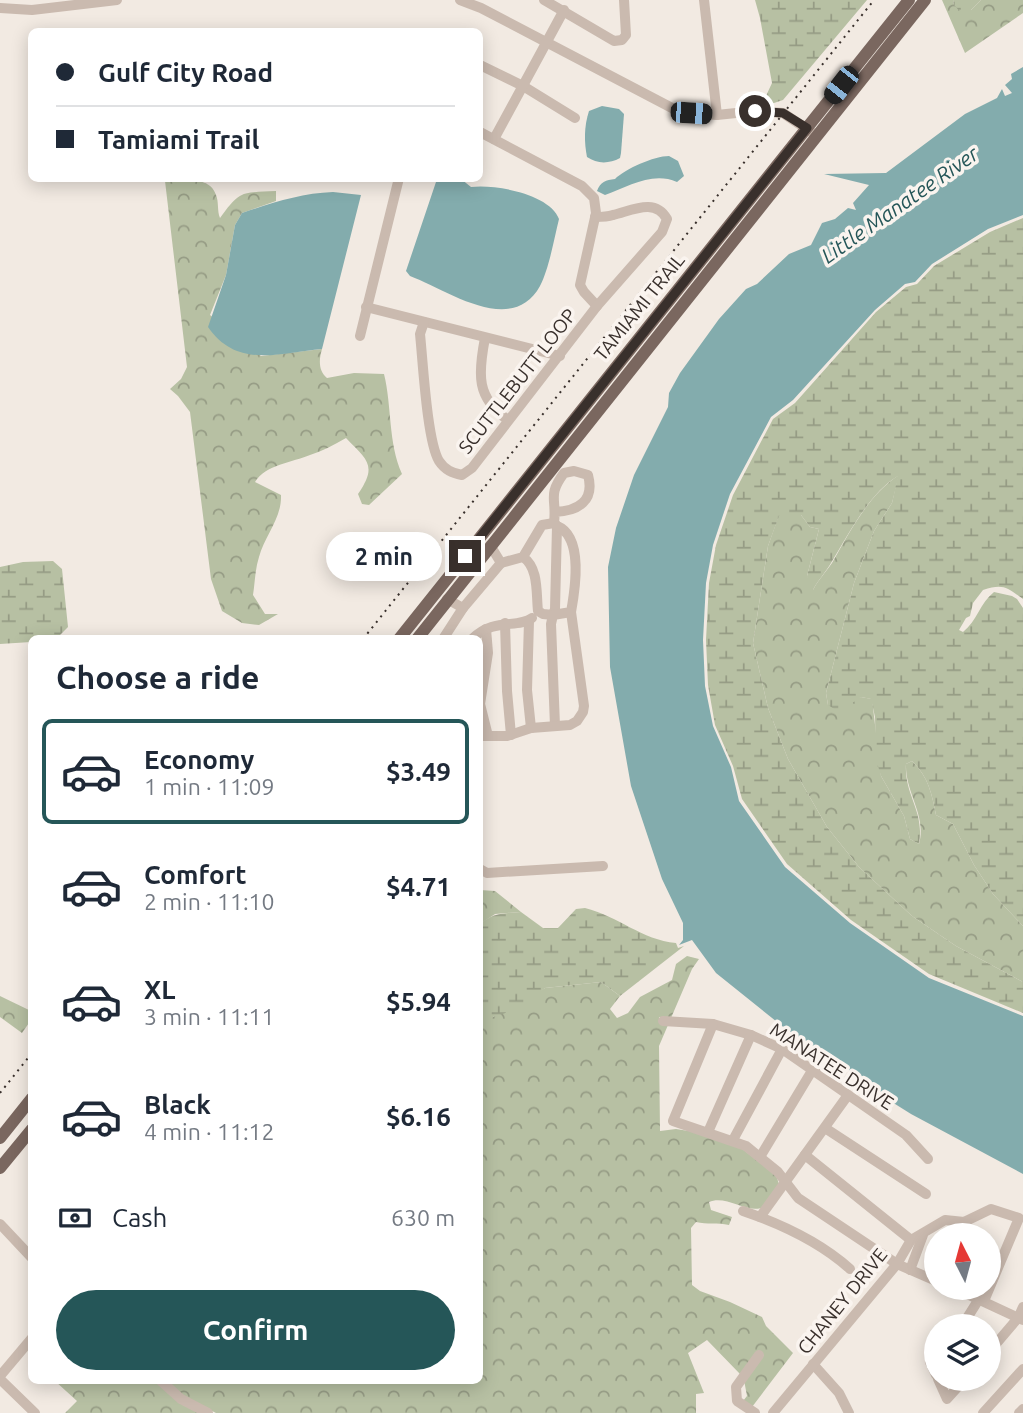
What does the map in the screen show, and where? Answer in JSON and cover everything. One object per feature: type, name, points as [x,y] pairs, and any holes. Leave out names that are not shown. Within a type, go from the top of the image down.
[{"type":"main road","name":"TAMIAMI TRAIL","points":[[812,132],[909,0]]},
{"type":"main road","name":"TAMIAMI TRAIL","points":[[402,635],[812,132],[925,0]]},
{"type":"main road","name":"TAMIAMI TRAIL","points":[[420,635],[640,346]]},
{"type":"main road","points":[[0,1138],[28,1103]]},
{"type":"main road","points":[[0,1168],[28,1134]]},
{"type":"street","points":[[0,8],[32,10],[117,0]]},
{"type":"street","points":[[460,0],[481,8],[673,108],[691,113],[717,115],[755,111],[783,113],[812,132]]},
{"type":"street","points":[[544,0],[614,41],[621,40],[626,35],[624,0]]},
{"type":"street","points":[[704,0],[717,115]]},
{"type":"street","points":[[494,139],[564,10]]},
{"type":"street","points":[[483,66],[523,86],[575,118]]},
{"type":"street","points":[[483,134],[582,186],[594,198],[595,217],[580,285],[597,306]]},
{"type":"street","points":[[360,336],[398,182]]},
{"type":"street","name":"SCUTTLEBUTT LOOP","points":[[424,322],[420,334],[433,448],[444,468],[462,475],[472,468],[597,306],[662,232],[667,219],[665,214],[656,208],[645,207],[628,209],[611,216],[595,217]]},
{"type":"street","points":[[366,307],[560,356]]},
{"type":"street","points":[[485,338],[481,359],[482,388],[487,402],[508,420]]},
{"type":"street","points":[[446,635],[463,608],[501,563],[523,557],[542,525],[555,520],[572,511],[584,502],[591,485],[588,475],[574,471],[564,473],[552,492],[555,520],[558,550],[555,609],[551,624],[555,726]]},
{"type":"street","points":[[484,736],[512,735],[531,728],[573,723],[583,712],[571,612],[577,567],[566,534],[555,520]]},
{"type":"street","points":[[489,545],[501,563]]},
{"type":"street","points":[[523,557],[530,562],[533,570],[538,611],[529,621],[527,690],[531,728]]},
{"type":"street","points":[[447,599],[463,608]]},
{"type":"street","points":[[538,611],[553,615],[571,612]]},
{"type":"street","points":[[478,635],[486,629],[505,623],[529,621]]},
{"type":"street","points":[[505,623],[507,691],[512,735]]},
{"type":"street","points":[[408,628],[415,635]]},
{"type":"street","points":[[483,689],[488,653],[486,629]]},
{"type":"street","points":[[483,871],[487,873],[603,866]]},
{"type":"street","name":"MANATEE DRIVE","points":[[663,1021],[713,1024],[751,1035],[782,1049],[905,1135],[928,1159]]},
{"type":"street","points":[[713,1024],[673,1121],[746,1146],[786,1182],[799,1198],[897,1264],[924,1276]]},
{"type":"street","points":[[708,1132],[751,1035]]},
{"type":"street","points":[[733,1140],[782,1049]]},
{"type":"street","points":[[760,1157],[813,1069]]},
{"type":"street","points":[[760,1217],[848,1095]]},
{"type":"street","points":[[825,1128],[926,1194]]},
{"type":"street","points":[[805,1156],[911,1240]]},
{"type":"street","name":"CHANEY DRIVE","points":[[941,1223],[946,1220],[964,1222],[991,1209],[1019,1218],[1001,1257]]},
{"type":"street","points":[[743,1211],[810,1241],[850,1269]]},
{"type":"street","points":[[0,1224],[28,1254]]},
{"type":"street","points":[[910,1270],[923,1235]]},
{"type":"street","name":"CHANEY DRIVE","points":[[773,1413],[897,1264],[911,1240],[923,1235]]},
{"type":"street","points":[[971,1314],[981,1300],[1021,1319]]},
{"type":"street","points":[[1001,1340],[1021,1319],[1023,1307]]},
{"type":"street","points":[[28,1343],[0,1378],[35,1413]]},
{"type":"street","points":[[755,1413],[737,1401],[736,1387],[759,1355]]},
{"type":"street","points":[[813,1364],[839,1392],[849,1413]]},
{"type":"street","points":[[983,1413],[1023,1369]]},
{"type":"street","points":[[164,1384],[181,1399],[208,1413]]},
{"type":"street","points":[[943,1391],[947,1399],[954,1391]]},
{"type":"street","points":[[1020,1413],[1023,1409]]},
{"type":"green space","points":[[755,0],[867,0],[783,100],[768,105],[765,98],[772,83]]},
{"type":"green space","points":[[942,0],[953,0],[954,5],[971,10],[981,0],[1023,0],[1023,13],[965,53]]},
{"type":"green space","points":[[953,0],[981,0],[971,10],[962,13]]},
{"type":"green space","points":[[165,182],[203,182],[209,185],[216,195],[220,218],[243,194],[276,191],[276,201],[242,213],[235,225],[226,275],[210,315],[261,356],[322,349],[320,365],[327,378],[354,373],[384,374],[394,450],[402,474],[369,505],[362,504],[358,494],[369,469],[360,452],[346,438],[319,452],[272,468],[260,476],[255,482],[281,495],[281,503],[258,562],[253,595],[265,614],[278,614],[259,625],[242,623],[222,611],[211,579],[190,412],[170,389],[181,379],[187,367]]},
{"type":"green space","points":[[1023,218],[1023,599],[1005,588],[983,590],[973,603],[970,616],[959,630],[963,632],[968,628],[994,592],[1012,596],[1023,608],[1023,926],[993,894],[974,865],[953,824],[936,815],[926,779],[912,761],[906,764],[906,775],[919,822],[919,844],[910,839],[904,816],[881,776],[876,759],[875,717],[871,699],[861,697],[839,712],[828,705],[826,693],[854,583],[874,531],[892,503],[898,476],[869,503],[813,590],[808,591],[807,576],[819,529],[810,527],[801,515],[779,516],[768,546],[753,643],[768,708],[788,759],[827,827],[859,867],[912,916],[956,946],[1023,982],[1023,1013],[929,974],[851,920],[787,864],[742,799],[733,766],[715,725],[708,685],[706,640],[709,583],[716,545],[733,495],[773,419],[795,403],[876,312],[906,287],[917,284],[934,266],[990,232]]},
{"type":"green space","points":[[899,475],[892,503],[874,531],[854,583],[826,693],[828,705],[861,697],[872,699],[881,776],[904,816],[910,839],[919,844],[921,833],[907,775],[906,764],[912,761],[926,779],[936,815],[953,824],[974,865],[993,894],[1023,926],[1023,982],[956,946],[912,916],[859,867],[827,827],[788,759],[768,708],[753,643],[768,546],[779,515],[801,515],[810,527],[819,529],[807,576],[813,590],[869,503]]},
{"type":"green space","points":[[53,561],[62,569],[68,627],[60,635],[28,635],[28,642],[0,644],[0,567],[23,562]]},
{"type":"green space","points":[[483,890],[495,891],[521,912],[495,914],[483,922]]},
{"type":"green space","points":[[585,908],[597,912],[641,933],[676,943],[678,948],[684,946],[620,996],[601,982],[545,988],[518,1009],[493,1017],[483,1017],[483,922],[504,913],[521,912],[543,928],[558,928],[576,909]]},
{"type":"green space","points":[[687,956],[699,959],[671,1018],[659,1017],[660,1024],[668,1025],[659,1046],[660,1131],[676,1129],[695,1132],[741,1148],[776,1175],[779,1184],[767,1203],[757,1209],[723,1201],[709,1202],[711,1210],[732,1217],[729,1225],[696,1222],[691,1228],[692,1285],[700,1291],[762,1317],[766,1326],[793,1353],[752,1407],[743,1401],[747,1396],[744,1380],[764,1355],[759,1351],[740,1374],[707,1340],[688,1353],[704,1393],[696,1394],[696,1413],[216,1413],[183,1396],[170,1384],[483,1384],[483,1017],[493,1017],[545,988],[601,982],[620,996],[610,1009],[617,1018],[628,1013],[640,997],[672,980],[676,964]]},
{"type":"green space","points":[[0,996],[28,1010],[28,1024],[22,1033],[0,1017]]},
{"type":"green space","points":[[58,1384],[159,1384],[180,1402],[200,1413],[65,1413],[77,1401]]},
{"type":"water","name":"Little Manatee River","points":[[1023,67],[1023,215],[988,229],[932,264],[915,282],[905,284],[875,310],[793,400],[771,417],[730,494],[713,545],[706,583],[703,640],[705,686],[713,726],[731,767],[739,801],[785,867],[850,923],[929,978],[1023,1016],[1023,1174],[911,1114],[860,1082],[848,1069],[787,1030],[716,973],[692,940],[679,945],[683,940],[683,923],[662,879],[631,786],[610,667],[608,567],[616,528],[634,475],[668,407],[669,393],[680,373],[719,319],[746,289],[757,284],[789,254],[811,245],[822,223],[835,219],[848,208],[856,210],[853,203],[869,185],[824,174],[886,173],[965,114],[997,98],[1002,89],[1005,96],[1012,93],[1005,85],[1012,79],[1011,74]]},
{"type":"water","points":[[602,106],[619,109],[624,114],[620,158],[607,162],[587,157],[585,146],[589,111]]},
{"type":"water","points":[[669,156],[678,161],[684,176],[677,182],[649,179],[605,195],[597,191],[604,182],[615,179],[633,167]]},
{"type":"water","points":[[436,182],[465,182],[471,187],[494,187],[521,192],[545,203],[554,210],[559,219],[549,263],[540,286],[528,301],[513,308],[496,309],[460,299],[410,276],[406,271]]},
{"type":"water","points":[[333,192],[361,195],[322,349],[260,355],[232,349],[219,340],[208,327],[226,275],[235,225],[242,213],[298,196]]},
{"type":"railway","points":[[366,635],[874,0]]},
{"type":"railway","points":[[0,1093],[28,1058]]},
{"type":"route","points":[[465,556],[807,128],[783,113],[755,111]]}]
